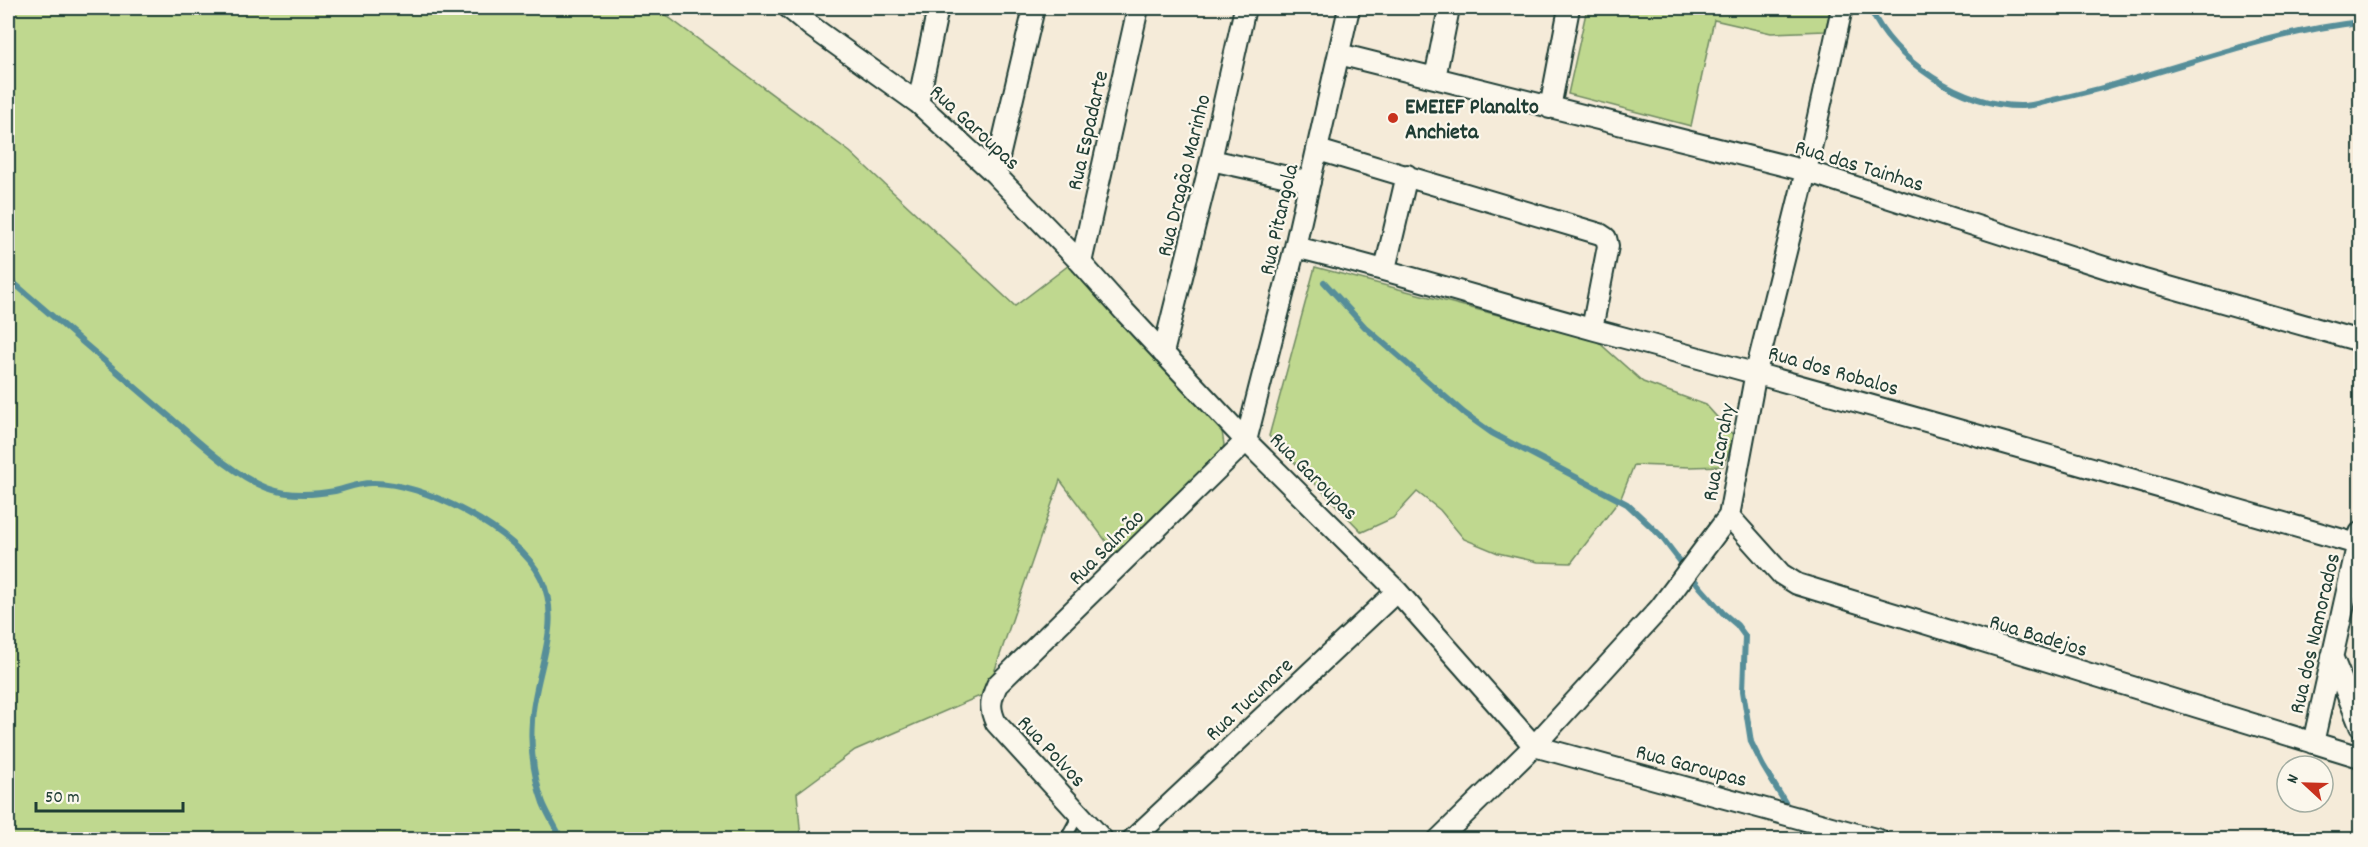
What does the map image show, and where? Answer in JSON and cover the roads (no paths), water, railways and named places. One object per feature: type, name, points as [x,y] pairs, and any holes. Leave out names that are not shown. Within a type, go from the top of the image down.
[{"type":"street","name":"Rua Garoupas","points":[[789,8],[918,103],[995,174],[1246,441],[1397,591],[1534,746],[1879,840]]},
{"type":"street","points":[[918,103],[938,8]]},
{"type":"street","points":[[995,174],[1034,8]]},
{"type":"street","name":"Rua Espadarte","points":[[1081,263],[1138,8]]},
{"type":"street","name":"Rua Dragão Marinho","points":[[1162,353],[1211,160],[1245,8]]},
{"type":"street","name":"Rua Pitangola","points":[[1246,441],[1295,247],[1349,8]]},
{"type":"street","points":[[1435,78],[1449,8]]},
{"type":"street","points":[[1550,108],[1569,8]]},
{"type":"street","name":"Rua Icarahy","points":[[1438,840],[1534,746],[1660,609],[1729,516],[1756,372],[1806,171],[1842,8]]},
{"type":"street","name":"Rua das Tainhas","points":[[1339,54],[1806,171],[2141,279],[2361,341]]},
{"type":"street","points":[[1318,150],[1600,234],[1606,238],[1608,246],[1592,329]]},
{"type":"street","points":[[1211,160],[1310,182]]},
{"type":"street","points":[[1385,269],[1407,175]]},
{"type":"street","name":"Rua dos Robalos","points":[[1295,247],[1385,269],[1592,329],[1756,372],[2359,539]]},
{"type":"street","name":"Rua Salmão","points":[[997,686],[1246,441]]},
{"type":"street","name":"Rua Badejos","points":[[1729,516],[1781,574],[1797,584],[2361,757]]},
{"type":"street","name":"Rua dos Namorados","points":[[2313,743],[2359,539]]},
{"type":"street","name":"Rua Tucunare","points":[[1132,840],[1397,591]]},
{"type":"street","points":[[2332,656],[2361,726]]},
{"type":"street","name":"Rua Polvos","points":[[997,686],[990,700],[990,710],[996,723],[1103,840]]},
{"type":"lane","points":[[1065,840],[1079,814]]},
{"type":"waterway","points":[[1870,8],[1895,46],[1933,77],[1977,99],[2022,106],[2094,90],[2268,39],[2360,22]]},
{"type":"waterway","points":[[8,278],[213,454],[253,482],[275,491],[301,494],[335,491],[371,483],[416,490],[467,512],[512,543],[529,560],[541,578],[550,613],[546,649],[534,703],[533,763],[543,803],[562,840]]},
{"type":"waterway","points":[[1324,282],[1365,327],[1464,413],[1492,433],[1627,504],[1660,535],[1700,587],[1745,636],[1743,691],[1751,742],[1789,809]]},
{"type":"waterway","points":[[1798,823],[1807,840]]},
{"type":"place","name":"EMEIEF Planalto Anchieta","points":[[1393,118]]}]
